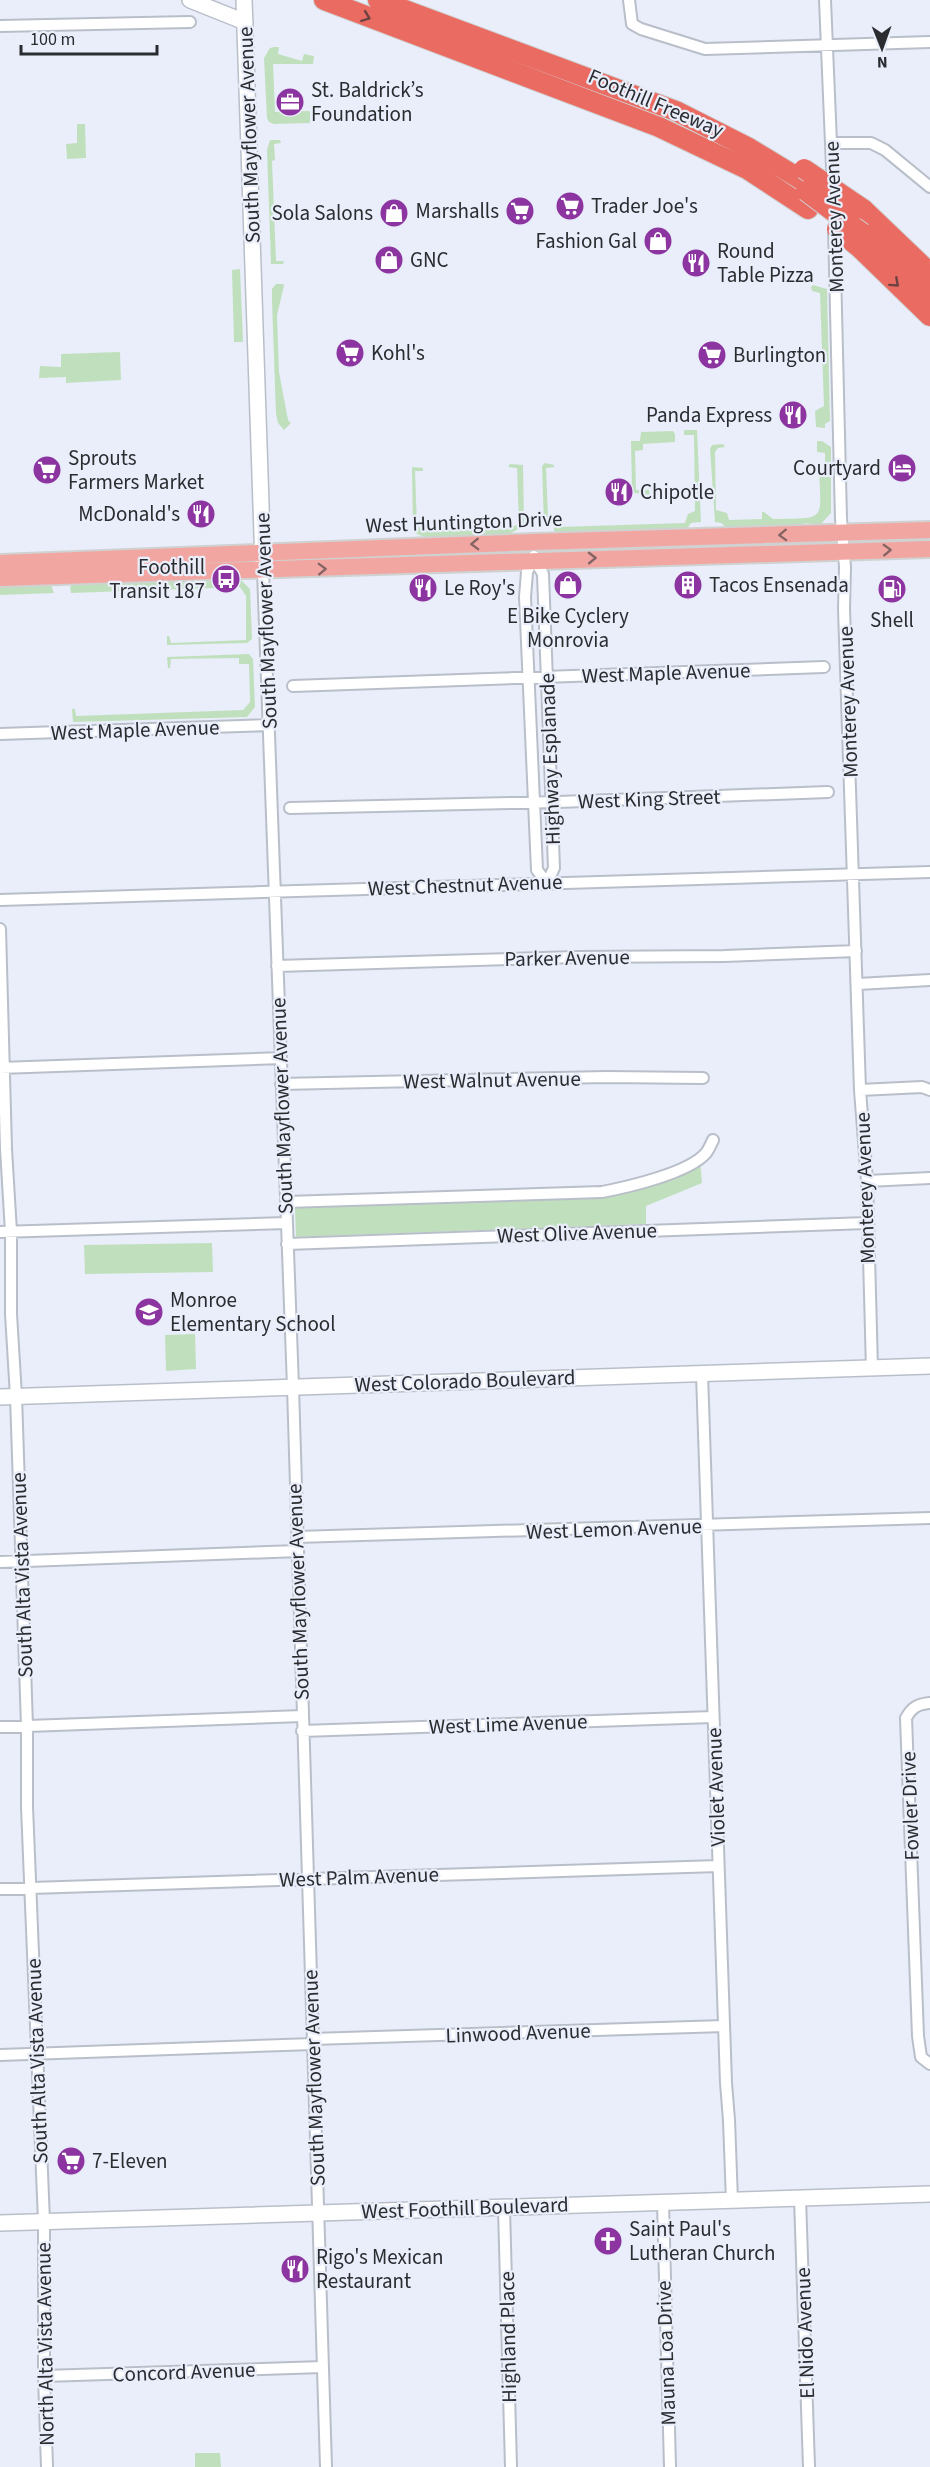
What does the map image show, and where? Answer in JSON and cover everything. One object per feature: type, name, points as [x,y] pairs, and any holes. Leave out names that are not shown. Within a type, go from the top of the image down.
[{"type":"highway","name":"Foothill Freeway","points":[[324,0],[659,127],[747,169],[806,188],[862,229],[885,228],[930,273]]},
{"type":"highway","points":[[378,0],[676,111],[749,148],[806,188]]},
{"type":"highway","name":"Foothill Freeway","points":[[405,0],[694,109],[742,133],[806,188],[862,229],[930,316]]},
{"type":"highway","points":[[885,228],[930,253]]},
{"type":"highway","points":[[862,229],[930,285]]},
{"type":"highway","points":[[862,229],[930,296]]},
{"type":"main road","name":"West Huntington Drive","points":[[0,563],[533,542],[930,530]]},
{"type":"main road","name":"West Huntington Drive","points":[[0,578],[263,571],[534,559],[930,549]]},
{"type":"main road","points":[[33,577],[42,571],[52,569],[87,568],[93,560]]},
{"type":"street","points":[[190,0],[245,22]]},
{"type":"street","name":"South Mayflower Avenue","points":[[244,0],[298,1551],[326,2467]]},
{"type":"street","points":[[629,0],[632,24],[641,29],[705,49],[930,42]]},
{"type":"street","name":"Monterey Avenue","points":[[825,0],[860,1090],[867,1181],[872,1369]]},
{"type":"street","points":[[0,26],[190,22]]},
{"type":"street","points":[[831,142],[871,143],[885,150],[930,187]]},
{"type":"street","name":"Highway Esplanade","points":[[533,542],[534,559],[543,574],[548,677],[554,868],[547,883],[537,870],[525,597],[527,573],[534,559]]},
{"type":"street","name":"West Maple Avenue","points":[[293,686],[824,667]]},
{"type":"street","name":"West Maple Avenue","points":[[0,734],[270,725]]},
{"type":"street","name":"West King Street","points":[[290,808],[828,792]]},
{"type":"street","name":"West Chestnut Avenue","points":[[0,900],[930,872]]},
{"type":"street","name":"South Alta Vista Avenue","points":[[0,928],[2,1068],[6,1149],[5,1232],[16,1396],[27,1726],[27,1807],[44,2221]]},
{"type":"street","name":"Parker Avenue","points":[[277,966],[856,951]]},
{"type":"street","points":[[858,984],[930,980]]},
{"type":"street","points":[[2,1068],[281,1058]]},
{"type":"street","name":"West Walnut Avenue","points":[[282,1084],[594,1077],[704,1078]]},
{"type":"street","points":[[860,1090],[922,1088],[930,1090]]},
{"type":"street","name":"West Olive Avenue","points":[[286,1202],[602,1192],[674,1171],[701,1156],[714,1140]]},
{"type":"street","points":[[867,1181],[930,1178]]},
{"type":"street","points":[[5,1232],[286,1223]]},
{"type":"street","name":"West Olive Avenue","points":[[287,1244],[867,1223]]},
{"type":"street","name":"West Colorado Boulevard","points":[[0,1397],[930,1366]]},
{"type":"street","name":"Violet Avenue","points":[[702,1374],[718,1866],[732,2201]]},
{"type":"street","name":"West Lemon Avenue","points":[[297,1537],[930,1518]]},
{"type":"street","points":[[0,1562],[298,1551]]},
{"type":"street","name":"Fowler Drive","points":[[930,1703],[918,1705],[910,1710],[906,1718],[918,2036],[921,2057],[930,2064]]},
{"type":"street","points":[[0,1727],[302,1716]]},
{"type":"street","name":"West Lime Avenue","points":[[302,1731],[714,1717]]},
{"type":"street","name":"West Palm Avenue","points":[[0,1889],[718,1866]]},
{"type":"street","name":"Linwood Avenue","points":[[0,2055],[724,2026]]},
{"type":"street","name":"West Foothill Boulevard","points":[[0,2223],[930,2194]]},
{"type":"street","name":"El Nido Avenue","points":[[800,2198],[809,2467]]},
{"type":"street","name":"Mauna Loa Drive","points":[[663,2203],[670,2467]]},
{"type":"street","name":"Highland Place","points":[[504,2208],[511,2467]]},
{"type":"street","name":"North Alta Vista Avenue","points":[[44,2221],[44,2376],[47,2467]]},
{"type":"street","name":"Concord Avenue","points":[[44,2376],[323,2367]]},
{"type":"green space","points":[[279,47],[278,54],[302,61],[304,54],[314,56],[313,64],[273,64],[275,112],[310,111],[310,123],[274,124],[267,118],[264,58],[270,48]]},
{"type":"green space","points":[[77,124],[85,124],[86,158],[67,159],[66,144],[77,143]]},
{"type":"green space","points":[[270,140],[280,140],[281,143],[274,144],[275,160],[272,161],[276,261],[284,261],[283,264],[271,264],[267,150]]},
{"type":"green space","points":[[240,269],[243,342],[234,342],[232,270]]},
{"type":"green space","points":[[276,284],[284,286],[277,315],[279,372],[288,420],[291,423],[284,430],[278,423],[276,414],[272,289]]},
{"type":"green space","points":[[813,285],[827,289],[830,421],[825,424],[825,428],[816,427],[815,411],[824,406],[820,293],[812,291]]},
{"type":"green space","points":[[120,352],[121,380],[66,383],[66,377],[39,378],[40,366],[61,367],[61,354]]},
{"type":"green space","points":[[684,430],[697,430],[701,522],[691,523],[687,529],[556,533],[554,524],[544,524],[542,466],[545,463],[554,465],[554,467],[546,468],[548,518],[559,518],[559,527],[685,523],[688,514],[695,511],[694,435],[684,435]]},
{"type":"green space","points":[[673,431],[675,442],[643,444],[643,450],[635,451],[636,490],[649,490],[650,495],[635,493],[632,489],[631,441],[640,441],[641,432]]},
{"type":"green space","points":[[817,441],[822,441],[831,447],[831,513],[820,525],[804,523],[803,526],[726,527],[715,522],[710,449],[712,445],[723,444],[725,447],[718,448],[715,452],[716,510],[727,513],[729,520],[762,519],[762,512],[773,519],[791,519],[812,517],[820,508],[819,469],[825,468],[825,453],[817,452]]},
{"type":"green space","points":[[510,464],[523,465],[524,526],[507,535],[424,537],[413,532],[412,467],[423,468],[423,471],[415,471],[417,526],[428,531],[507,529],[519,524],[517,468],[508,467]]},
{"type":"green space","points":[[240,579],[250,589],[252,639],[247,643],[167,645],[167,636],[171,643],[246,640],[246,596],[240,587],[71,593],[70,587],[72,585]]},
{"type":"green space","points":[[51,585],[54,593],[0,595],[0,587]]},
{"type":"green space","points":[[249,654],[253,659],[255,707],[247,717],[73,722],[72,709],[75,709],[76,716],[243,710],[250,702],[249,664],[239,664],[239,658],[171,659],[170,668],[168,668],[167,657]]},
{"type":"green space","points":[[700,1159],[702,1183],[646,1206],[646,1224],[296,1237],[295,1207],[601,1193]]},
{"type":"green space","points":[[212,1243],[213,1272],[85,1274],[84,1245]]},
{"type":"green space","points":[[195,1334],[196,1369],[166,1371],[165,1335]]},
{"type":"green space","points":[[195,2453],[220,2453],[221,2467],[195,2467]]},
{"type":"place","name":"St. Baldrick’s Foundation","points":[[290,102]]},
{"type":"place","name":"Trader Joe's","points":[[570,206]]},
{"type":"place","name":"Marshalls","points":[[520,211]]},
{"type":"place","name":"Sola Salons","points":[[394,213]]},
{"type":"place","name":"Fashion Gal","points":[[658,241]]},
{"type":"place","name":"GNC","points":[[389,260]]},
{"type":"place","name":"Round Table Pizza","points":[[696,263]]},
{"type":"place","name":"Kohl's","points":[[350,353]]},
{"type":"place","name":"Burlington","points":[[712,355]]},
{"type":"place","name":"Panda Express","points":[[793,415]]},
{"type":"place","name":"Courtyard","points":[[902,468]]},
{"type":"place","name":"Sprouts Farmers Market","points":[[47,470]]},
{"type":"place","name":"Chipotle","points":[[619,492]]},
{"type":"place","name":"McDonald's","points":[[201,514]]},
{"type":"place","name":"Foothill Transit 187","points":[[226,579]]},
{"type":"place","name":"E Bike Cyclery Monrovia","points":[[568,585]]},
{"type":"place","name":"Tacos Ensenada","points":[[688,585]]},
{"type":"place","name":"Le Roy's","points":[[423,588]]},
{"type":"place","name":"Shell","points":[[892,589]]},
{"type":"place","name":"Monroe Elementary School","points":[[149,1312]]},
{"type":"place","name":"7-Eleven","points":[[71,2161]]},
{"type":"place","name":"Saint Paul's Lutheran Church","points":[[608,2241]]},
{"type":"place","name":"Rigo's Mexican Restaurant","points":[[295,2269]]}]
